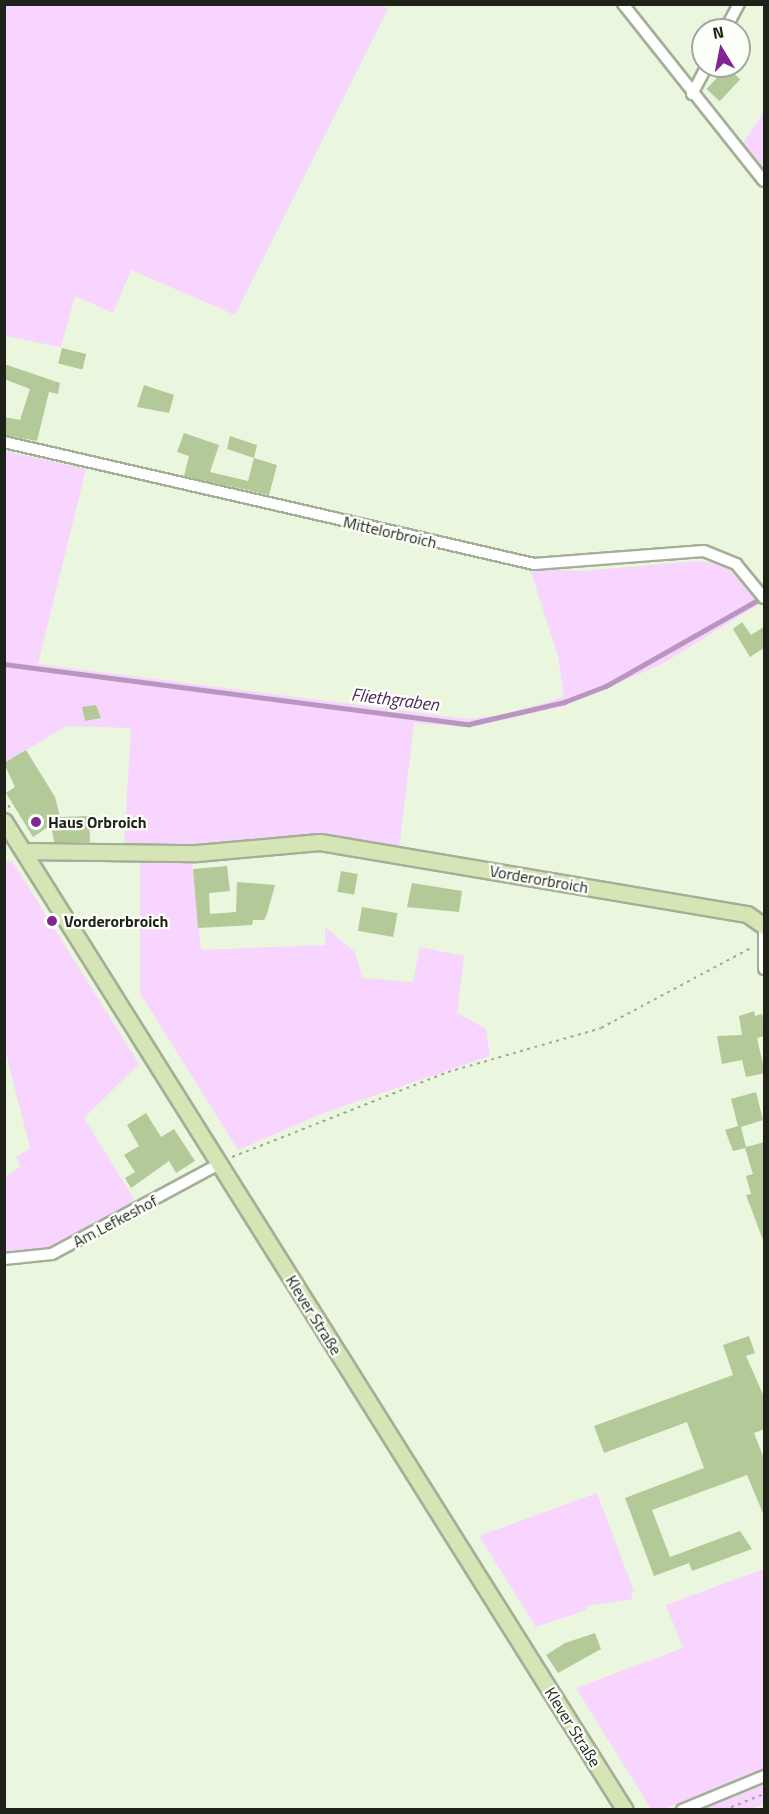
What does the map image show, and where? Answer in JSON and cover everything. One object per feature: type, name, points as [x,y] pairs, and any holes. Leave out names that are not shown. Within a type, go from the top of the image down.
[{"type":"street","points":[[623,4],[692,94],[765,181]]},
{"type":"street","points":[[731,18],[739,4]]},
{"type":"street","points":[[692,94],[701,78]]},
{"type":"street","name":"Mittelorbroich","points":[[4,442],[534,564],[704,551],[736,564],[765,598]]},
{"type":"street","name":"Klever Straße","points":[[5,824],[625,1809]]},
{"type":"street","name":"Vorderorbroich","points":[[23,851],[197,853],[320,842],[747,914],[764,930]]},
{"type":"street","points":[[764,930],[765,969]]},
{"type":"street","name":"Am Lefkeshof","points":[[4,1259],[52,1254],[219,1164]]},
{"type":"street","points":[[682,1809],[765,1776]]},
{"type":"path","points":[[219,1164],[326,1117],[448,1072],[601,1028],[661,1000],[764,930]]},
{"type":"path","points":[[724,1809],[765,1794]]},
{"type":"shaded area","points":[[5,5],[380,5],[388,9],[235,315],[131,270],[113,313],[75,296],[61,347],[5,336]]},
{"type":"shaded area","points":[[764,112],[764,171],[743,143]]},
{"type":"shaded area","points":[[5,451],[86,469],[38,664],[468,719],[502,715],[564,697],[558,656],[530,569],[582,571],[697,561],[713,563],[726,567],[761,603],[662,664],[565,706],[470,727],[414,723],[399,850],[124,845],[131,728],[66,726],[5,763]]},
{"type":"shaded area","points":[[140,859],[192,861],[201,950],[325,945],[325,927],[355,952],[362,978],[413,982],[420,947],[464,956],[457,1013],[486,1029],[490,1056],[326,1112],[238,1150],[140,993]]},
{"type":"shaded area","points":[[12,861],[139,1064],[84,1118],[137,1204],[53,1249],[5,1254],[4,1178],[21,1166],[16,1157],[30,1148],[4,1046],[4,862]]},
{"type":"shaded area","points":[[597,1493],[634,1591],[631,1593],[633,1599],[586,1606],[587,1610],[536,1627],[479,1536]]},
{"type":"shaded area","points":[[764,1569],[764,1769],[664,1809],[651,1809],[576,1688],[683,1648],[666,1605]]},
{"type":"shaded area","points":[[764,1782],[764,1804],[750,1809],[697,1810]]},
{"type":"building","points":[[717,78],[739,78],[740,79],[720,101],[707,89]]},
{"type":"building","points":[[62,348],[86,354],[82,370],[58,364]]},
{"type":"building","points":[[4,364],[60,383],[58,394],[49,392],[37,441],[4,435],[4,417],[20,420],[30,389],[4,379]]},
{"type":"building","points":[[144,385],[174,395],[169,413],[137,407]]},
{"type":"building","points":[[184,433],[219,445],[210,472],[248,481],[254,458],[277,465],[269,495],[184,476],[189,456],[177,452]]},
{"type":"building","points":[[230,436],[257,445],[254,458],[227,449]]},
{"type":"building","points":[[742,622],[751,635],[765,626],[765,647],[750,657],[733,629]]},
{"type":"building","points":[[96,705],[101,718],[85,721],[82,707]]},
{"type":"building","points":[[26,750],[55,797],[60,817],[89,816],[90,842],[54,842],[51,825],[33,837],[6,793],[15,787],[4,763]]},
{"type":"building","points":[[227,866],[230,891],[209,893],[210,914],[236,912],[237,882],[275,885],[267,914],[264,920],[253,920],[252,925],[198,928],[193,869]]},
{"type":"building","points":[[341,871],[358,874],[354,895],[337,892]]},
{"type":"building","points":[[412,883],[462,891],[459,912],[407,907]]},
{"type":"building","points":[[362,907],[397,913],[393,937],[358,931]]},
{"type":"building","points":[[754,1011],[755,1016],[762,1014],[765,1024],[765,1036],[757,1038],[765,1073],[746,1077],[742,1060],[722,1064],[717,1036],[742,1035],[739,1016]]},
{"type":"building","points":[[756,1092],[763,1120],[741,1127],[746,1147],[765,1142],[763,1240],[746,1195],[751,1194],[746,1176],[753,1174],[745,1148],[733,1151],[725,1130],[738,1126],[731,1099]]},
{"type":"building","points":[[146,1113],[161,1137],[174,1129],[195,1161],[176,1173],[169,1161],[131,1188],[125,1178],[135,1172],[124,1155],[139,1146],[127,1125]]},
{"type":"building","points":[[749,1336],[755,1353],[746,1356],[765,1399],[765,1429],[754,1433],[765,1461],[765,1518],[747,1475],[652,1510],[670,1557],[740,1531],[752,1549],[692,1571],[689,1563],[654,1576],[625,1498],[704,1468],[687,1422],[604,1453],[594,1426],[733,1375],[723,1345]]},
{"type":"building","points":[[595,1633],[601,1649],[558,1673],[546,1655],[565,1643]]},
{"type":"waterway","name":"Fliethgraben","points":[[4,664],[469,724],[564,702],[606,686],[758,600]]},
{"type":"place","name":"Haus Orbroich","points":[[36,822]]},
{"type":"place","name":"Vorderorbroich","points":[[52,921]]}]
